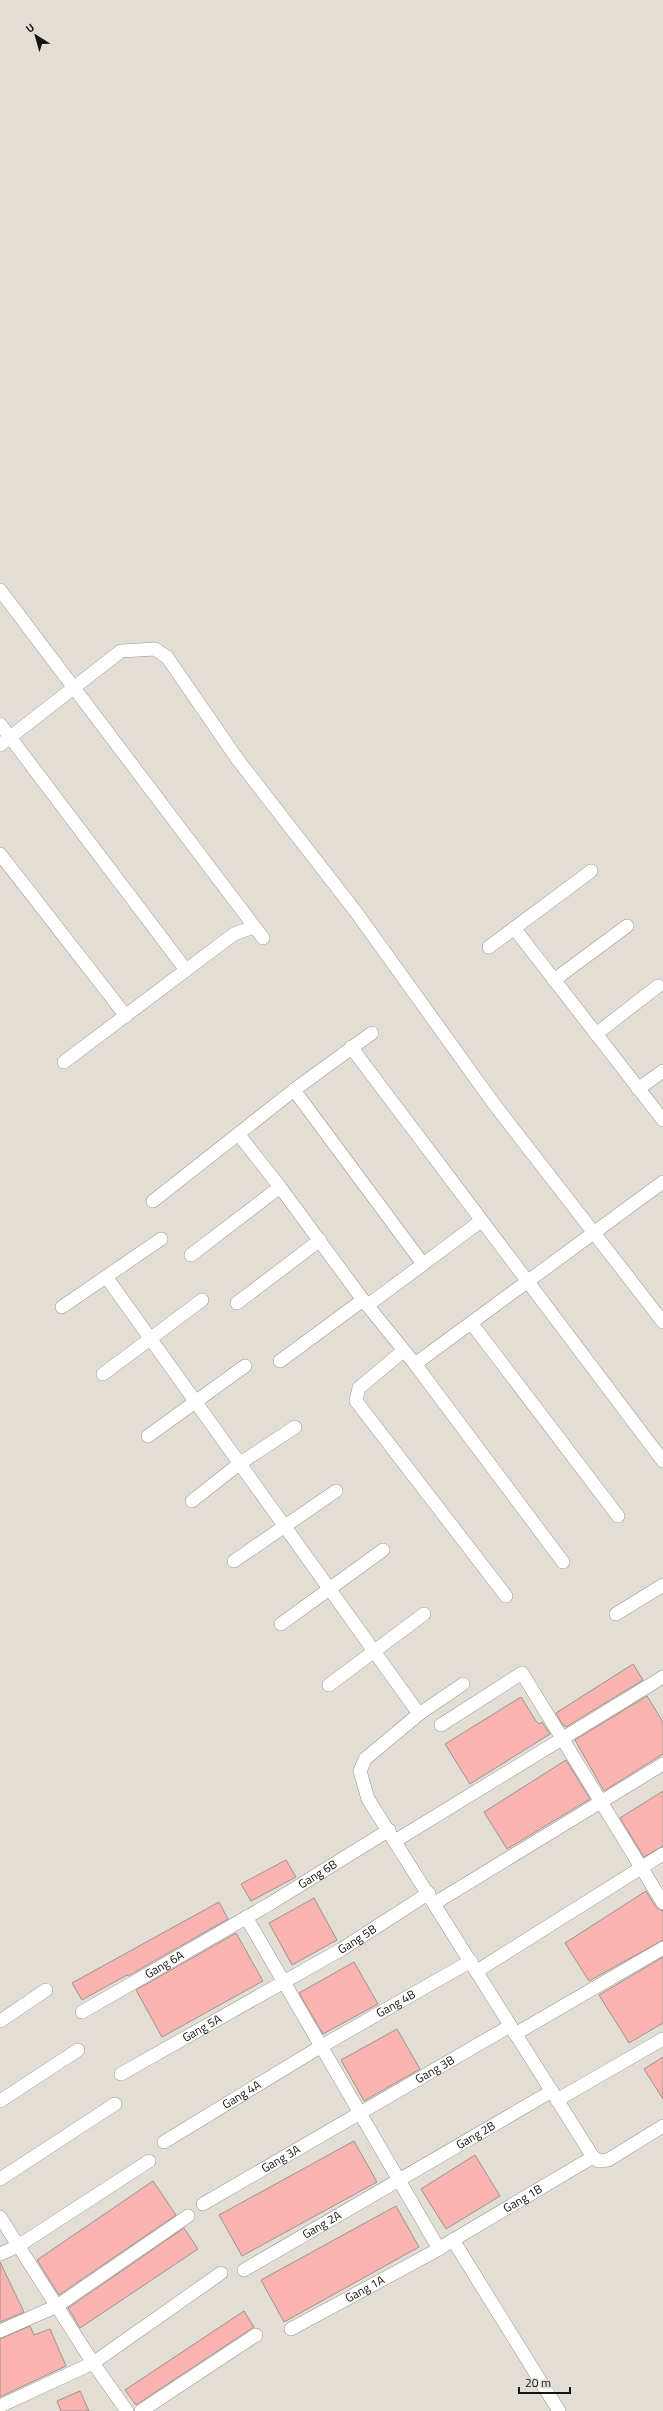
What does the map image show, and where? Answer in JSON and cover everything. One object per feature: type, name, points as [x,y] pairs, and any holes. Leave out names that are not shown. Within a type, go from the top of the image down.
[{"type":"street","points":[[0,590],[263,938]]},
{"type":"street","points":[[5,741],[75,688],[102,663],[121,651],[145,648],[155,649],[167,657],[238,760],[356,912],[494,1104],[663,1322]]},
{"type":"street","points":[[0,724],[5,741],[186,970]]},
{"type":"street","points":[[0,854],[126,1016]]},
{"type":"street","points":[[489,947],[591,871]]},
{"type":"street","points":[[554,980],[627,926]]},
{"type":"street","points":[[64,1062],[234,934],[254,927]]},
{"type":"street","points":[[514,928],[663,1120]]},
{"type":"street","points":[[596,1034],[658,986]]},
{"type":"street","points":[[153,1201],[239,1135],[294,1090],[372,1033]]},
{"type":"street","points":[[351,1047],[663,1461]]},
{"type":"street","points":[[638,1089],[663,1071]]},
{"type":"street","points":[[294,1090],[422,1264]]},
{"type":"street","points":[[239,1135],[280,1187],[366,1303],[403,1351],[415,1364],[563,1562]]},
{"type":"street","points":[[415,1364],[528,1283],[594,1232],[663,1182]]},
{"type":"street","points":[[191,1255],[280,1187]]},
{"type":"street","points":[[280,1361],[422,1264],[481,1221]]},
{"type":"street","points":[[62,1307],[107,1278],[161,1239]]},
{"type":"street","points":[[237,1303],[320,1240]]},
{"type":"street","points":[[107,1278],[419,1714]]},
{"type":"street","points":[[103,1374],[202,1300]]},
{"type":"street","points":[[472,1324],[618,1516]]},
{"type":"street","points":[[403,1351],[358,1388],[356,1400],[506,1596]]},
{"type":"street","points":[[148,1436],[195,1400],[245,1366]]},
{"type":"street","points":[[192,1501],[239,1464],[295,1427]]},
{"type":"street","points":[[234,1561],[336,1491]]},
{"type":"street","points":[[281,1624],[330,1590],[383,1550]]},
{"type":"street","points":[[616,1614],[663,1586]]},
{"type":"street","points":[[330,1685],[424,1614]]},
{"type":"street","points":[[441,1725],[522,1673],[663,1903]]},
{"type":"street","name":"Gang 6B","points":[[246,1917],[563,1739],[663,1677]]},
{"type":"street","points":[[463,1684],[419,1714],[365,1759],[360,1771],[368,1799],[432,1898],[593,2157],[599,2161],[608,2160],[663,2126]]},
{"type":"street","name":"Gang 5B","points":[[282,1981],[342,1949],[602,1803],[663,1764]]},
{"type":"street","name":"Gang 4B","points":[[320,2047],[474,1966],[642,1868],[663,1854]]},
{"type":"street","points":[[246,1917],[320,2047],[439,2249]]},
{"type":"street","name":"Gang 6A","points":[[82,2012],[246,1917]]},
{"type":"street","name":"Gang 3B","points":[[360,2114],[663,1948]]},
{"type":"street","name":"Gang 5A","points":[[121,2074],[282,1981]]},
{"type":"street","points":[[0,2021],[46,1990]]},
{"type":"street","name":"Gang 2B","points":[[399,2180],[663,2039]]},
{"type":"street","name":"Gang 4A","points":[[164,2142],[320,2047]]},
{"type":"street","points":[[0,2101],[78,2050]]},
{"type":"street","points":[[0,2179],[115,2104]]},
{"type":"street","name":"Gang 3A","points":[[203,2204],[360,2114]]},
{"type":"street","name":"Gang 1B","points":[[439,2249],[593,2157]]},
{"type":"street","points":[[0,2254],[18,2246],[149,2161]]},
{"type":"street","name":"Gang 2A","points":[[244,2270],[399,2180]]},
{"type":"street","points":[[0,2331],[57,2306],[188,2216]]},
{"type":"street","points":[[0,2217],[93,2363],[127,2411]]},
{"type":"street","points":[[453,2240],[559,2411]]},
{"type":"street","name":"Gang 1A","points":[[290,2329],[439,2249]]},
{"type":"street","points":[[0,2406],[93,2363],[221,2273]]},
{"type":"street","points":[[141,2411],[256,2335]]},
{"type":"building","points":[[633,1664],[643,1680],[566,1727],[563,1725],[556,1713]]},
{"type":"building","points":[[647,1696],[663,1722],[663,1754],[604,1791],[575,1740]]},
{"type":"building","points":[[521,1697],[536,1721],[539,1724],[542,1722],[550,1734],[470,1784],[445,1744]]},
{"type":"building","points":[[566,1760],[590,1799],[507,1849],[484,1812]]},
{"type":"building","points":[[663,1791],[663,1846],[644,1857],[620,1818]]},
{"type":"building","points":[[286,1860],[296,1877],[251,1901],[241,1884]]},
{"type":"building","points":[[646,1891],[656,1907],[663,1911],[663,1940],[589,1981],[565,1943]]},
{"type":"building","points":[[314,1898],[337,1940],[292,1965],[269,1923]]},
{"type":"building","points":[[219,1902],[228,1919],[128,1976],[127,1975],[82,2000],[72,1983]]},
{"type":"building","points":[[236,1933],[263,1981],[162,2037],[136,1990]]},
{"type":"building","points":[[663,1957],[663,2023],[629,2043],[599,1995]]},
{"type":"building","points":[[354,1962],[378,2004],[323,2034],[299,1993]]},
{"type":"building","points":[[397,2029],[420,2069],[364,2101],[341,2060]]},
{"type":"building","points":[[663,2057],[663,2099],[644,2069]]},
{"type":"building","points":[[354,2141],[377,2182],[242,2256],[219,2215]]},
{"type":"building","points":[[475,2155],[500,2196],[446,2229],[421,2189]]},
{"type":"building","points":[[153,2181],[176,2215],[59,2295],[37,2260]]},
{"type":"building","points":[[396,2206],[419,2247],[284,2322],[261,2280]]},
{"type":"building","points":[[184,2228],[198,2249],[80,2328],[68,2308]]},
{"type":"building","points":[[0,2262],[24,2312],[0,2322]]},
{"type":"building","points":[[244,2311],[254,2327],[136,2405],[125,2390]]},
{"type":"building","points":[[30,2326],[34,2335],[50,2329],[66,2366],[0,2397],[0,2339]]},
{"type":"building","points":[[80,2391],[89,2411],[61,2411],[57,2401]]}]
